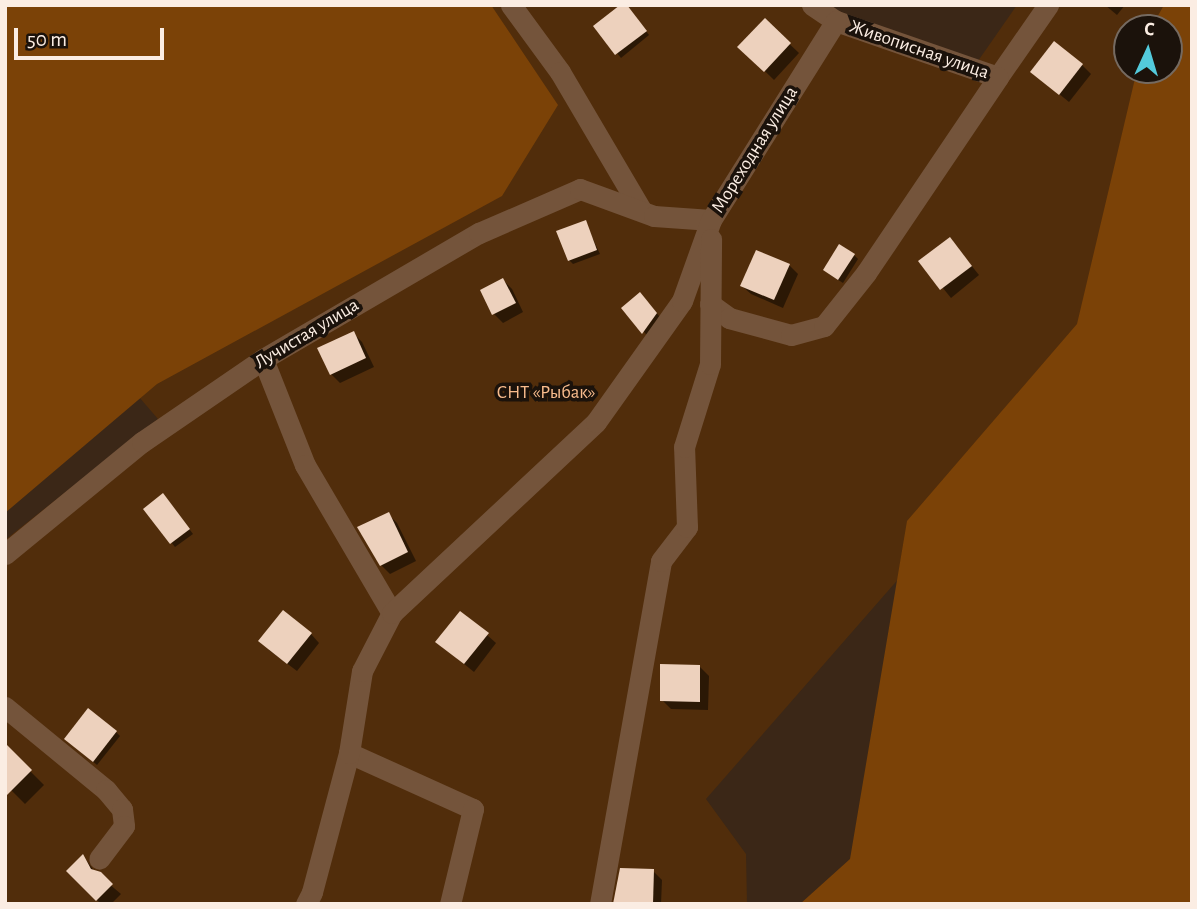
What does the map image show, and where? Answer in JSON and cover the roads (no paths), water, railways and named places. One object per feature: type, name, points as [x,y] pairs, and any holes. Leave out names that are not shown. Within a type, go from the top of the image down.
[{"type":"lane","points":[[511,5],[560,72],[642,211]]},
{"type":"lane","name":"Живописная улица","points":[[812,5],[836,21],[998,77],[1048,5]]},
{"type":"lane","name":"Мореходная улица","points":[[642,211],[654,216],[711,220],[836,21]]},
{"type":"lane","points":[[710,304],[729,318],[791,335],[824,326],[866,272],[998,77]]},
{"type":"lane","name":"Лучистая улица","points":[[5,554],[142,442],[263,359],[479,233],[580,189],[642,211]]},
{"type":"lane","points":[[600,904],[661,561],[687,527],[684,447],[710,364],[711,220]]},
{"type":"lane","points":[[306,904],[312,892],[349,752],[362,671],[392,613],[596,422],[682,301],[711,220]]},
{"type":"lane","points":[[263,359],[306,465],[392,613]]},
{"type":"lane","points":[[5,707],[106,790],[122,810],[124,826],[99,859]]},
{"type":"lane","points":[[349,752],[473,809],[450,904]]},
{"type":"park label","name":"СНТ «Рыбак»","points":[[546,393]]}]
